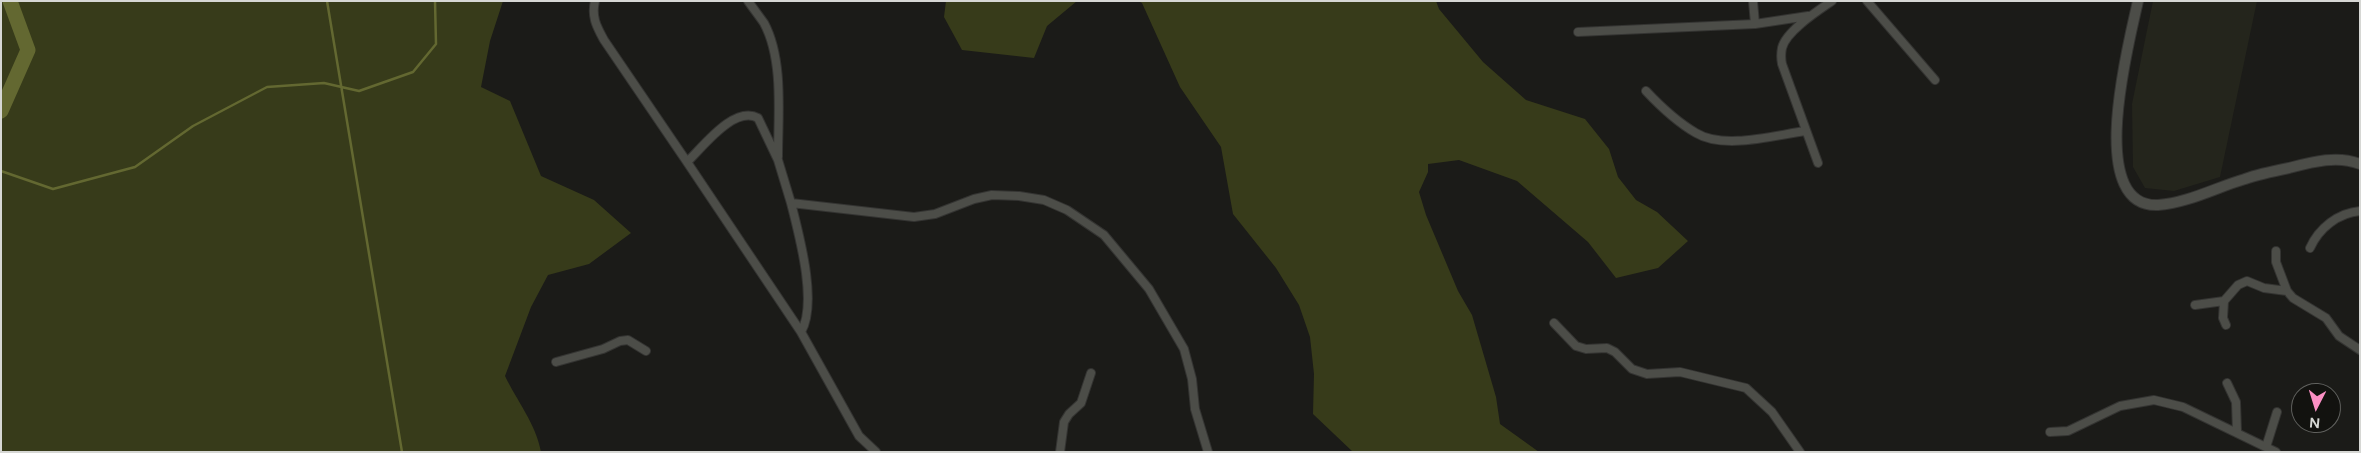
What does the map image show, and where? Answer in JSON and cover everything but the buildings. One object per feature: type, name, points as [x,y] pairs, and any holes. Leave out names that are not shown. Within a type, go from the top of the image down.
[{"type":"street","points":[[596,1],[593,9],[594,20],[604,40],[801,332],[859,436],[876,452]]},
{"type":"street","points":[[748,1],[764,24],[772,47],[778,98],[778,160]]},
{"type":"street","points":[[1753,1],[1755,24]]},
{"type":"street","points":[[1818,163],[1782,64],[1781,54],[1782,45],[1808,16],[1832,1]]},
{"type":"street","points":[[1867,1],[1935,80]]},
{"type":"street","points":[[2138,1],[2121,84],[2116,143],[2118,170],[2130,194],[2136,199],[2156,205],[2171,202],[2245,178],[2327,160],[2360,164]]},
{"type":"street","points":[[1578,32],[1755,24],[1808,16]]},
{"type":"street","points":[[1646,91],[1671,116],[1698,134],[1718,140],[1732,141],[1806,131]]},
{"type":"street","points":[[687,162],[728,122],[748,114],[758,118],[778,160],[791,203],[806,270],[807,312],[805,324],[801,332]]},
{"type":"street","points":[[791,203],[914,217],[935,214],[983,197],[1019,196],[1044,200],[1067,210],[1104,235],[1150,289],[1184,349],[1192,379],[1195,409],[1208,452]]},
{"type":"street","points":[[2310,248],[2314,238],[2330,222],[2344,215],[2360,211]]},
{"type":"street","points":[[2276,250],[2276,262],[2287,290],[2293,298],[2326,318],[2339,336],[2360,350]]},
{"type":"street","points":[[2226,325],[2223,318],[2224,301],[2238,285],[2248,281],[2264,288],[2287,290]]},
{"type":"street","points":[[2195,304],[2224,301]]},
{"type":"street","points":[[1554,323],[1576,346],[1586,349],[1607,348],[1632,369],[1647,374],[1680,372],[1746,388],[1772,412],[1800,452]]},
{"type":"street","points":[[556,362],[602,350],[620,341],[628,340],[646,351]]},
{"type":"street","points":[[1060,452],[1064,422],[1080,403],[1090,373]]},
{"type":"street","points":[[2227,384],[2236,402],[2237,432]]},
{"type":"street","points":[[2050,432],[2068,431],[2120,406],[2154,400],[2183,407],[2211,423],[2237,432],[2276,452]]},
{"type":"street","points":[[2266,447],[2277,412]]},
{"type":"shaded area","points":[[2153,1],[2257,1],[2220,177],[2174,191],[2145,188],[2133,167],[2132,104]]},
{"type":"green space","points":[[1,1],[503,1],[490,41],[481,87],[510,101],[541,176],[594,200],[631,233],[589,264],[548,275],[531,307],[505,376],[531,422],[541,452],[1,452]]},
{"type":"green space","points":[[946,1],[1077,1],[1047,26],[1034,58],[962,50],[944,17]]},
{"type":"green space","points":[[1138,1],[1436,1],[1439,9],[1483,62],[1526,100],[1585,119],[1609,149],[1618,177],[1636,200],[1657,212],[1688,241],[1658,268],[1616,278],[1588,242],[1517,181],[1459,160],[1428,164],[1428,172],[1419,192],[1426,215],[1458,291],[1472,315],[1496,397],[1500,424],[1539,452],[1353,452],[1313,414],[1314,374],[1310,337],[1299,305],[1276,268],[1233,214],[1221,147],[1180,87],[1142,3]]},
{"type":"waterway","points":[[1,111],[28,50],[10,1]]},
{"type":"waterway","points":[[327,1],[402,452]]},
{"type":"waterway","points":[[1,171],[53,189],[135,167],[193,126],[267,87],[324,83],[359,91],[413,72],[436,44],[435,1]]}]
